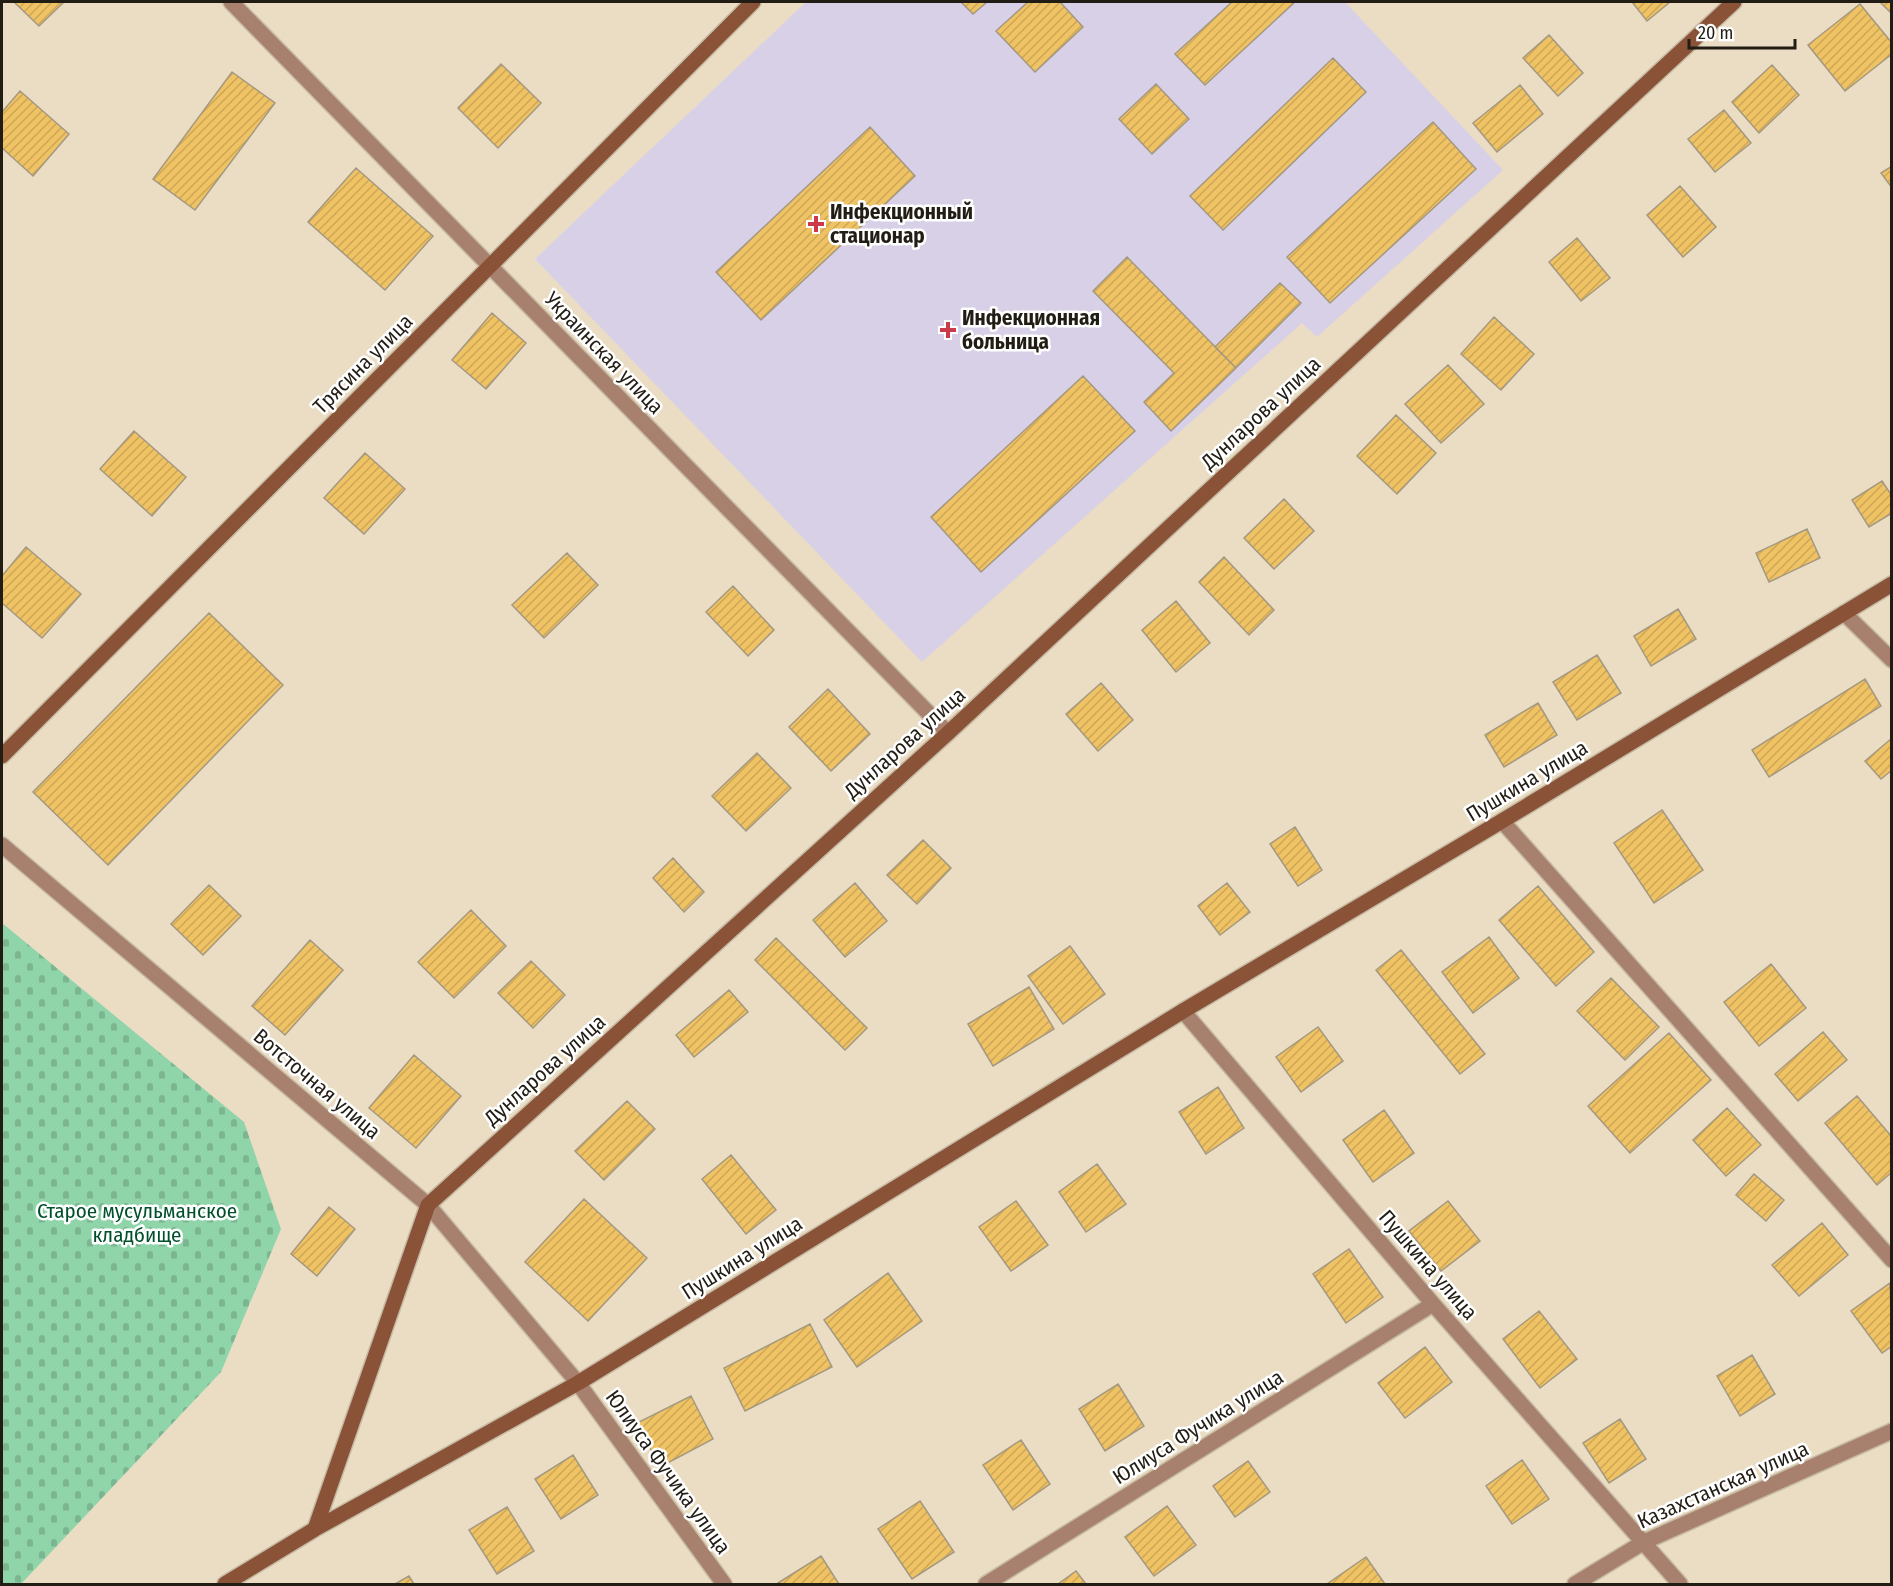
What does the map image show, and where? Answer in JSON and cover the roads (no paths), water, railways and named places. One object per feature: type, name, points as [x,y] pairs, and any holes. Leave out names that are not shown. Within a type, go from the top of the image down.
[{"type":"main road","name":"Трясина улица","points":[[2,756],[753,2]]},
{"type":"main road","name":"Дунларова улица","points":[[315,1529],[428,1205],[948,733],[1734,2]]},
{"type":"main road","name":"Пушкина улица","points":[[315,1529],[578,1383],[1183,1011],[1502,821],[1892,584]]},
{"type":"main road","points":[[225,1584],[315,1529]]},
{"type":"street","name":"Украинская улица","points":[[231,2],[948,733]]},
{"type":"street","points":[[1844,613],[1892,660]]},
{"type":"street","points":[[1502,821],[1892,1260]]},
{"type":"street","name":"Вотсточная улица","points":[[2,845],[428,1205],[578,1383]]},
{"type":"street","name":"Пушкина улица","points":[[1183,1011],[1433,1304],[1680,1584]]},
{"type":"street","name":"Юлиуса Фучика улица","points":[[986,1584],[1433,1304]]},
{"type":"street","name":"Юлиуса Фучика улица","points":[[578,1383],[724,1584]]},
{"type":"street","name":"Казахстанская улица","points":[[1575,1584],[1644,1542],[1892,1431]]},
{"type":"place","name":"Инфекционный стационар","points":[[816,224]]},
{"type":"place","name":"Инфекционная больница","points":[[948,330]]},
{"type":"park label","name":"Старое мусульманское кладбище","points":[[137,1223]]}]
